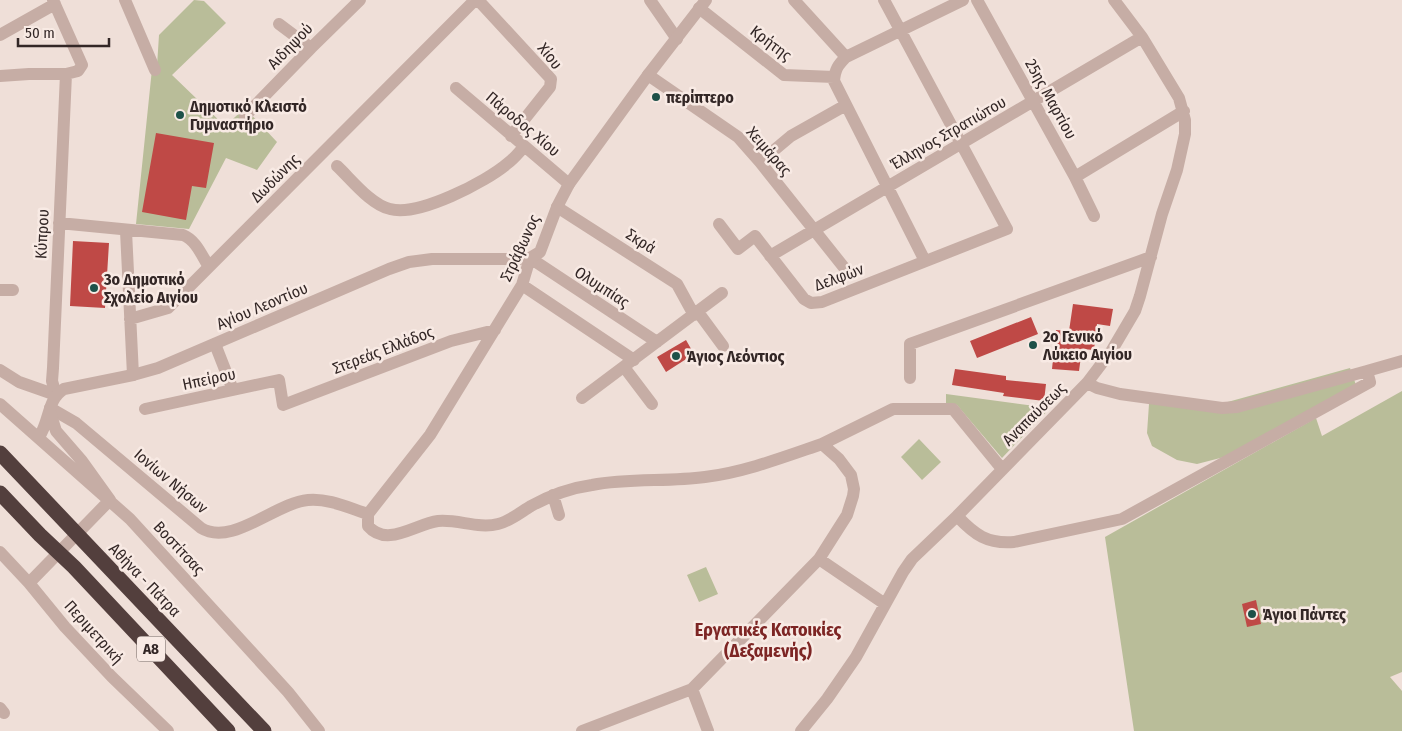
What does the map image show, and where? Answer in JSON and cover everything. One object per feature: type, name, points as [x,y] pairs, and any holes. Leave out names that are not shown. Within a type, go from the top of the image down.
[{"type":"highway","name":"Αθήνα - Πάτρα","points":[[0,453],[264,731]]},
{"type":"highway","name":"Α8","points":[[0,493],[74,567],[228,731]]},
{"type":"street","points":[[125,0],[155,70]]},
{"type":"street","name":"Αιδηψού","points":[[245,116],[310,48],[360,0]]},
{"type":"street","name":"Χίου","points":[[477,0],[551,79],[550,86],[511,136]]},
{"type":"street","name":"Δωδώνης","points":[[130,319],[168,308],[477,0]]},
{"type":"street","points":[[650,0],[677,39]]},
{"type":"street","points":[[794,0],[846,57]]},
{"type":"street","points":[[884,0],[961,144]]},
{"type":"street","points":[[925,260],[834,81],[834,74],[837,66],[846,57],[962,0]]},
{"type":"street","name":"25ης Μαρτίου","points":[[977,0],[1075,177],[1094,216]]},
{"type":"street","name":"Αναπαύσεως","points":[[800,731],[827,699],[856,657],[912,559],[957,516],[1087,383],[1112,350],[1134,310],[1140,296],[1177,170],[1184,134],[1184,111],[1180,98],[1142,37],[1114,0]]},
{"type":"street","points":[[0,35],[54,2],[82,65],[78,71],[66,74],[0,76]]},
{"type":"street","name":"Στράβωνος","points":[[368,514],[430,435],[495,330],[522,285],[530,258],[540,252],[557,207],[569,184],[702,4]]},
{"type":"street","name":"Κρήτης","points":[[702,4],[784,75],[834,74]]},
{"type":"street","points":[[279,24],[310,48]]},
{"type":"street","name":"Έλληνος Στρατιώτου","points":[[770,256],[1142,37]]},
{"type":"street","name":"Κύπρου","points":[[56,395],[52,381],[66,74]]},
{"type":"street","name":"Χειμάρας","points":[[648,75],[738,137],[846,270]]},
{"type":"street","name":"Πάροδος Χίου","points":[[456,88],[569,184]]},
{"type":"street","points":[[760,162],[791,136],[846,105]]},
{"type":"street","points":[[1075,177],[1184,111]]},
{"type":"street","name":"Δελφών","points":[[719,224],[738,249],[755,236],[804,299],[811,304],[822,302],[1007,228],[961,144]]},
{"type":"street","points":[[337,166],[377,203],[389,209],[409,210],[428,205],[478,182],[508,164],[524,147]]},
{"type":"street","name":"Σκρά","points":[[557,207],[677,284],[696,314],[723,346]]},
{"type":"street","points":[[59,223],[126,231],[183,234],[190,237],[209,267]]},
{"type":"street","points":[[126,231],[132,375]]},
{"type":"street","points":[[910,378],[910,344],[1150,257]]},
{"type":"street","name":"Ολυμπίας","points":[[530,258],[657,342]]},
{"type":"street","name":"Αγίου Λεοντίου","points":[[56,395],[67,388],[158,368],[389,268],[409,262],[440,259],[530,258]]},
{"type":"street","points":[[522,285],[629,363],[652,404]]},
{"type":"street","points":[[0,290],[13,290]]},
{"type":"street","points":[[582,398],[722,293]]},
{"type":"street","name":"Στερεάς Ελλάδος","points":[[279,380],[283,405],[451,341],[495,330]]},
{"type":"street","points":[[215,344],[233,390]]},
{"type":"street","points":[[1087,383],[1097,388],[1120,394],[1222,408],[1237,406],[1402,361]]},
{"type":"street","points":[[0,370],[19,382],[56,395],[44,429],[39,437]]},
{"type":"street","points":[[957,516],[970,530],[980,537],[1003,542],[1014,542],[1122,519],[1370,382],[1367,371]]},
{"type":"street","name":"Ηπείρου","points":[[145,409],[279,380]]},
{"type":"street","name":"Βοστίτσας","points":[[0,404],[110,500],[288,692],[319,731]]},
{"type":"street","points":[[368,514],[368,526],[380,535],[397,534],[427,523],[441,521],[491,525],[506,521],[553,495],[578,487],[612,481],[705,477],[771,461],[822,444],[893,409],[953,409],[1002,469]]},
{"type":"street","points":[[29,583],[110,500],[82,460],[56,431],[50,410]]},
{"type":"street","name":"Ιονίων Νήσων","points":[[50,410],[76,423],[201,528],[211,533],[233,531],[285,506],[307,500],[325,501],[368,514]]},
{"type":"street","points":[[582,731],[692,689],[819,559],[847,515],[854,489],[853,481],[847,469],[822,444]]},
{"type":"street","points":[[553,495],[559,515]]},
{"type":"street","name":"Περιμετρική","points":[[0,553],[112,677],[168,731]]},
{"type":"street","points":[[819,559],[885,604]]},
{"type":"street","points":[[692,689],[708,731]]},
{"type":"green space","name":"Δημοτικό Κλειστό Γυμναστήριο","points":[[194,0],[204,1],[226,23],[172,75],[225,126],[245,108],[277,142],[257,170],[226,158],[189,229],[136,224],[152,69],[157,66],[159,35]]},
{"type":"green space","points":[[1350,368],[1356,385],[1228,456],[1197,464],[1177,460],[1152,446],[1147,433],[1149,404],[1224,403]]},
{"type":"green space","points":[[1402,391],[1402,672],[1390,677],[1402,691],[1402,731],[1134,731],[1105,537],[1316,418],[1322,436]]},
{"type":"green space","points":[[946,394],[1050,408],[1002,458],[957,405],[946,403]]},
{"type":"green space","points":[[919,439],[941,462],[922,480],[901,457]]},
{"type":"green space","points":[[706,567],[718,594],[699,602],[687,575]]},
{"type":"building","points":[[156,133],[214,143],[206,188],[192,186],[186,220],[142,212]]},
{"type":"building","points":[[73,241],[109,243],[105,308],[70,306]]},
{"type":"building","points":[[1073,304],[1113,309],[1110,326],[1097,324],[1094,350],[1082,349],[1079,371],[1052,369],[1056,330],[1069,331]]},
{"type":"building","points":[[1031,317],[1038,334],[977,358],[970,341]]},
{"type":"building","name":"Άγιος Λεόντιος","points":[[686,340],[694,354],[666,372],[657,357]]},
{"type":"building","points":[[955,369],[1006,376],[1006,380],[1046,384],[1044,401],[1003,396],[1004,393],[952,385]]},
{"type":"building","name":"Άγιοι Πάντες","points":[[1256,600],[1261,624],[1247,627],[1242,604]]},
{"type":"place","name":"περίπτερο","points":[[656,97]]},
{"type":"place","name":"Δημοτικό Κλειστό Γυμναστήριο","points":[[180,115]]},
{"type":"place","name":"3ο Δημοτικό Σχολείο Αιγίου","points":[[94,288]]},
{"type":"place","name":"2ο Γενικό Λύκειο Αιγίου","points":[[1033,345]]},
{"type":"place","name":"Άγιος Λεόντιος","points":[[676,356]]},
{"type":"place","name":"Άγιοι Πάντες","points":[[1252,614]]},
{"type":"district","name":"Εργατικές Κατοικίες (Δεξαμενής)","points":[[768,640]]}]
